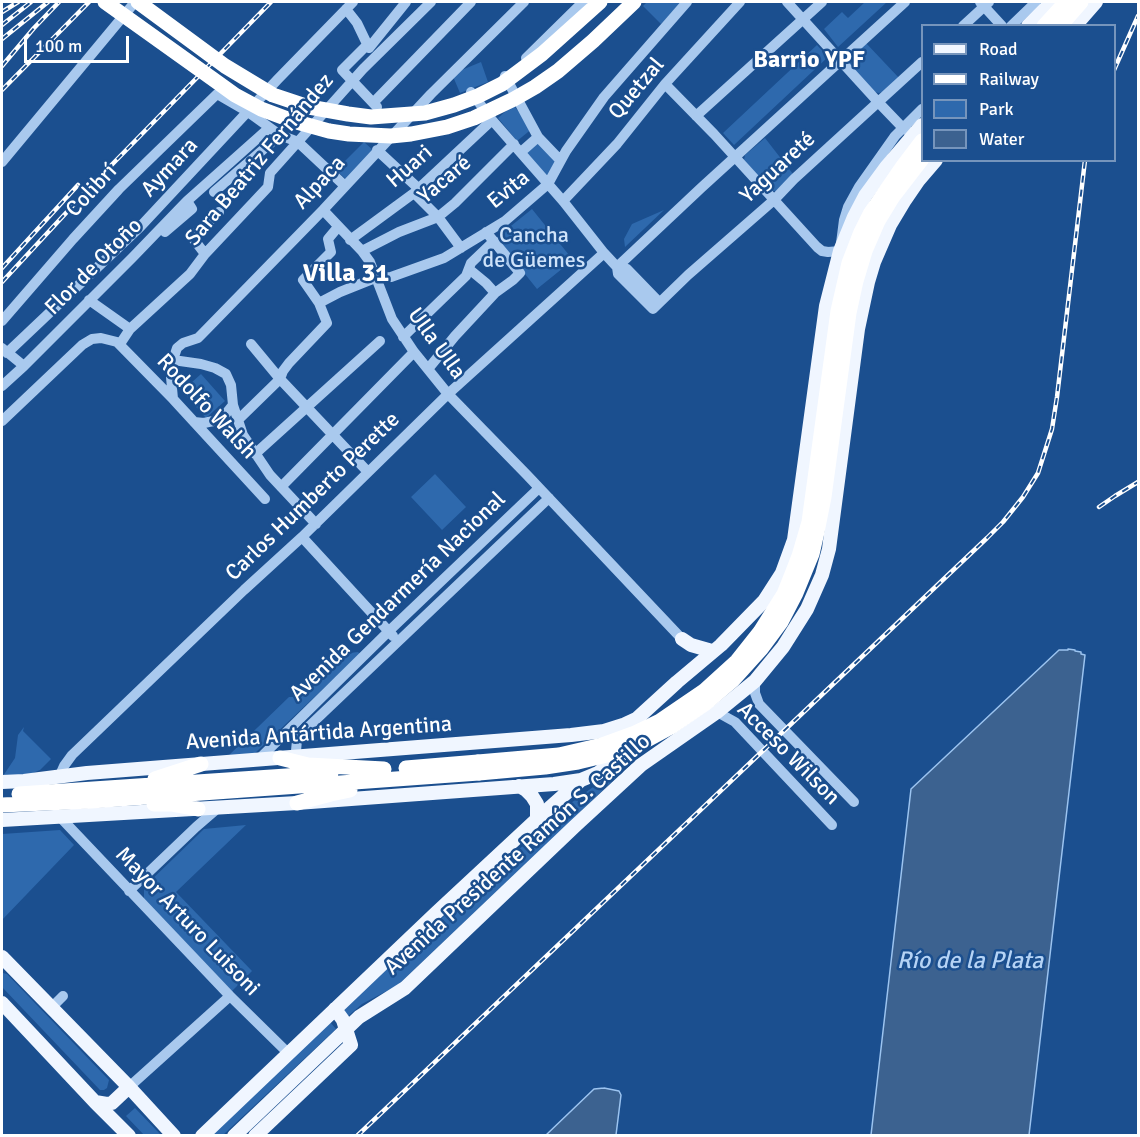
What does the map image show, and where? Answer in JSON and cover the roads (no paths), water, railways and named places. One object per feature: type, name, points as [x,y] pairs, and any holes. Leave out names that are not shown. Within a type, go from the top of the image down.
[{"type":"highway","points":[[105,2],[235,95],[261,109],[329,131],[391,136],[447,127],[474,118],[514,99],[558,71],[634,2]]},
{"type":"highway","points":[[137,2],[225,66],[273,95],[309,107],[371,117],[425,112],[454,105],[502,84],[525,68],[600,2]]},
{"type":"highway","points":[[1046,24],[1066,2]]},
{"type":"highway","points":[[1062,24],[1081,2]]},
{"type":"highway","points":[[297,803],[352,789],[560,755],[602,745],[660,721],[704,691],[737,661],[760,632],[784,594],[799,556],[809,522],[838,311],[849,263],[870,214],[903,166],[917,133]]},
{"type":"highway","points":[[2,805],[384,769],[545,767],[607,755],[646,740],[706,704],[733,680],[761,649],[780,622],[796,593],[807,566],[824,497],[849,313],[863,258],[878,221],[892,198],[921,160]]},
{"type":"highway","points":[[280,758],[308,765],[384,769]]},
{"type":"highway","points":[[92,795],[201,764]]},
{"type":"highway","points":[[2,795],[92,795],[427,776]]},
{"type":"highway","points":[[92,795],[198,809]]},
{"type":"main road","points":[[1030,24],[1052,2]]},
{"type":"main road","points":[[1077,24],[1096,2]]},
{"type":"main road","name":"Avenida Presidente Ramón S. Castillo","points":[[634,721],[717,648],[756,610],[782,573],[791,553],[797,527],[826,306],[840,250],[865,196],[886,166],[917,133]]},
{"type":"main road","name":"Avenida Presidente Ramón S. Castillo","points":[[234,1136],[366,1011],[405,988],[641,765],[717,712],[755,681],[796,628],[822,575],[832,535],[858,329],[868,282],[890,225],[918,181],[934,162]]},
{"type":"main road","points":[[682,639],[691,645],[717,648],[727,644],[738,650]]},
{"type":"main road","points":[[682,639],[693,669],[691,682],[696,691]]},
{"type":"main road","name":"Avenida Antártida Argentina","points":[[2,782],[280,758],[555,741],[604,731],[634,721]]},
{"type":"main road","name":"Avenida Presidente Ramón S. Castillo","points":[[581,780],[598,773],[620,756]]},
{"type":"main road","name":"Avenida Presidente Ramón S. Castillo","points":[[202,1136],[581,780],[592,763]]},
{"type":"main road","points":[[554,784],[566,769]]},
{"type":"main road","points":[[2,820],[297,803],[554,784],[581,780]]},
{"type":"main road","points":[[519,786],[532,795],[537,804],[537,819]]},
{"type":"main road","points":[[2,957],[174,1136]]},
{"type":"main road","points":[[2,971],[8,969],[16,972]]},
{"type":"main road","points":[[2,1003],[129,1136]]},
{"type":"main road","points":[[255,1136],[351,1045],[346,1029],[337,1025],[331,1013]]},
{"type":"main road","points":[[95,1102],[112,1103],[129,1087]]},
{"type":"street","points":[[2,162],[137,2]]},
{"type":"street","points":[[398,129],[342,70],[368,47],[406,2]]},
{"type":"street","name":"Sara Beatriz Fernández","points":[[119,343],[130,329],[190,274],[205,254],[268,187],[270,173],[363,69],[431,2]]},
{"type":"street","points":[[373,103],[471,2]]},
{"type":"street","name":"Alpaca","points":[[173,360],[177,348],[183,343],[198,338],[323,210],[431,94],[524,2]]},
{"type":"street","points":[[560,160],[538,137],[505,76],[583,2]]},
{"type":"street","name":"Evita","points":[[319,303],[375,278],[391,277],[444,258],[505,220],[548,184],[560,160],[604,97],[687,2]]},
{"type":"street","name":"Quetzal","points":[[563,201],[617,144],[665,84],[740,2]]},
{"type":"street","points":[[787,2],[878,102],[917,133],[921,114]]},
{"type":"street","points":[[696,116],[822,2]]},
{"type":"street","points":[[471,92],[492,120],[617,267],[905,2]]},
{"type":"street","points":[[1013,24],[1035,2]]},
{"type":"street","points":[[965,24],[984,3],[1000,24]]},
{"type":"street","points":[[350,5],[368,47]]},
{"type":"street","name":"Aymara","points":[[4,350],[140,227],[350,5]]},
{"type":"street","name":"Yaguareté","points":[[617,267],[627,269],[659,302],[774,200],[921,63]]},
{"type":"street","points":[[665,84],[817,247],[828,252],[840,250]]},
{"type":"street","name":"Colibrí","points":[[2,321],[119,189],[217,94],[248,112]]},
{"type":"street","points":[[248,112],[280,135],[298,142],[345,186]]},
{"type":"street","name":"Huari","points":[[350,240],[416,191],[492,120]]},
{"type":"street","name":"Flor de Otoño","points":[[2,386],[187,201],[269,128]]},
{"type":"street","points":[[214,192],[280,135]]},
{"type":"street","name":"Yacaré","points":[[362,251],[399,232],[438,217],[518,148],[538,137]]},
{"type":"street","points":[[377,150],[416,191],[461,248]]},
{"type":"street","name":"Ulla Ulla","points":[[323,210],[370,262],[392,319],[414,352],[448,394],[682,639]]},
{"type":"street","points":[[205,254],[192,237],[219,212]]},
{"type":"street","points":[[238,420],[280,379],[289,363],[327,323],[319,303],[303,280],[331,252],[328,239],[338,227]]},
{"type":"street","points":[[428,369],[495,293],[520,273],[486,232]]},
{"type":"street","points":[[403,337],[466,276],[471,264],[494,241]]},
{"type":"street","name":"Carlos Humberto Perette","points":[[59,777],[72,755],[302,537],[448,394],[604,253]]},
{"type":"street","points":[[469,269],[495,293]]},
{"type":"street","points":[[89,300],[130,329]]},
{"type":"street","points":[[2,421],[82,345],[92,339],[101,338],[119,343]]},
{"type":"street","points":[[255,454],[380,341]]},
{"type":"street","name":"Rodolfo Walsh","points":[[119,343],[265,499]]},
{"type":"street","points":[[251,344],[280,379],[368,472]]},
{"type":"street","points":[[4,350],[24,366]]},
{"type":"street","points":[[281,488],[414,352]]},
{"type":"street","points":[[173,399],[171,377],[173,360],[201,364],[226,374],[243,435],[281,488],[315,524]]},
{"type":"street","points":[[194,422],[218,420],[233,405]]},
{"type":"street","name":"Avenida Gendarmería Nacional","points":[[258,760],[539,488]]},
{"type":"street","name":"Avenida Gendarmería Nacional","points":[[298,757],[297,741],[303,732],[549,498]]},
{"type":"street","points":[[302,537],[398,641]]},
{"type":"street","name":"Acceso Wilson","points":[[755,681],[755,693],[759,704],[854,802]]},
{"type":"street","name":"Acceso Wilson","points":[[717,712],[735,722],[832,825]]},
{"type":"street","points":[[129,891],[218,808]]},
{"type":"street","name":"Mayor Arturo Luisoni","points":[[60,817],[129,891],[145,916],[288,1053]]},
{"type":"street","points":[[51,1008],[63,996]]},
{"type":"street","points":[[129,1087],[230,996]]},
{"type":"water","name":"Río de la Plata","points":[[1068,649],[1085,655],[1029,1135],[871,1135],[911,789],[1059,650]]},
{"type":"water","points":[[594,1089],[619,1091],[621,1095],[616,1135],[546,1135]]},
{"type":"railway","points":[[2,12],[18,2]]},
{"type":"railway","points":[[2,25],[31,2]]},
{"type":"railway","points":[[2,39],[48,2]]},
{"type":"railway","points":[[2,66],[59,2]]},
{"type":"railway","points":[[2,90],[89,2]]},
{"type":"railway","points":[[2,282],[91,186],[271,2]]},
{"type":"railway","points":[[1116,66],[1138,16]]},
{"type":"railway","points":[[357,1136],[987,538],[1023,497],[1038,473],[1052,429],[1085,162]]},
{"type":"railway","points":[[2,268],[78,185]]},
{"type":"railway","points":[[1099,507],[1138,482]]},
{"type":"district","name":"Barrio YPF","points":[[809,61]]},
{"type":"district","name":"Villa 31","points":[[346,274]]},
{"type":"park label","name":"Cancha de Güemes","points":[[534,248]]}]
